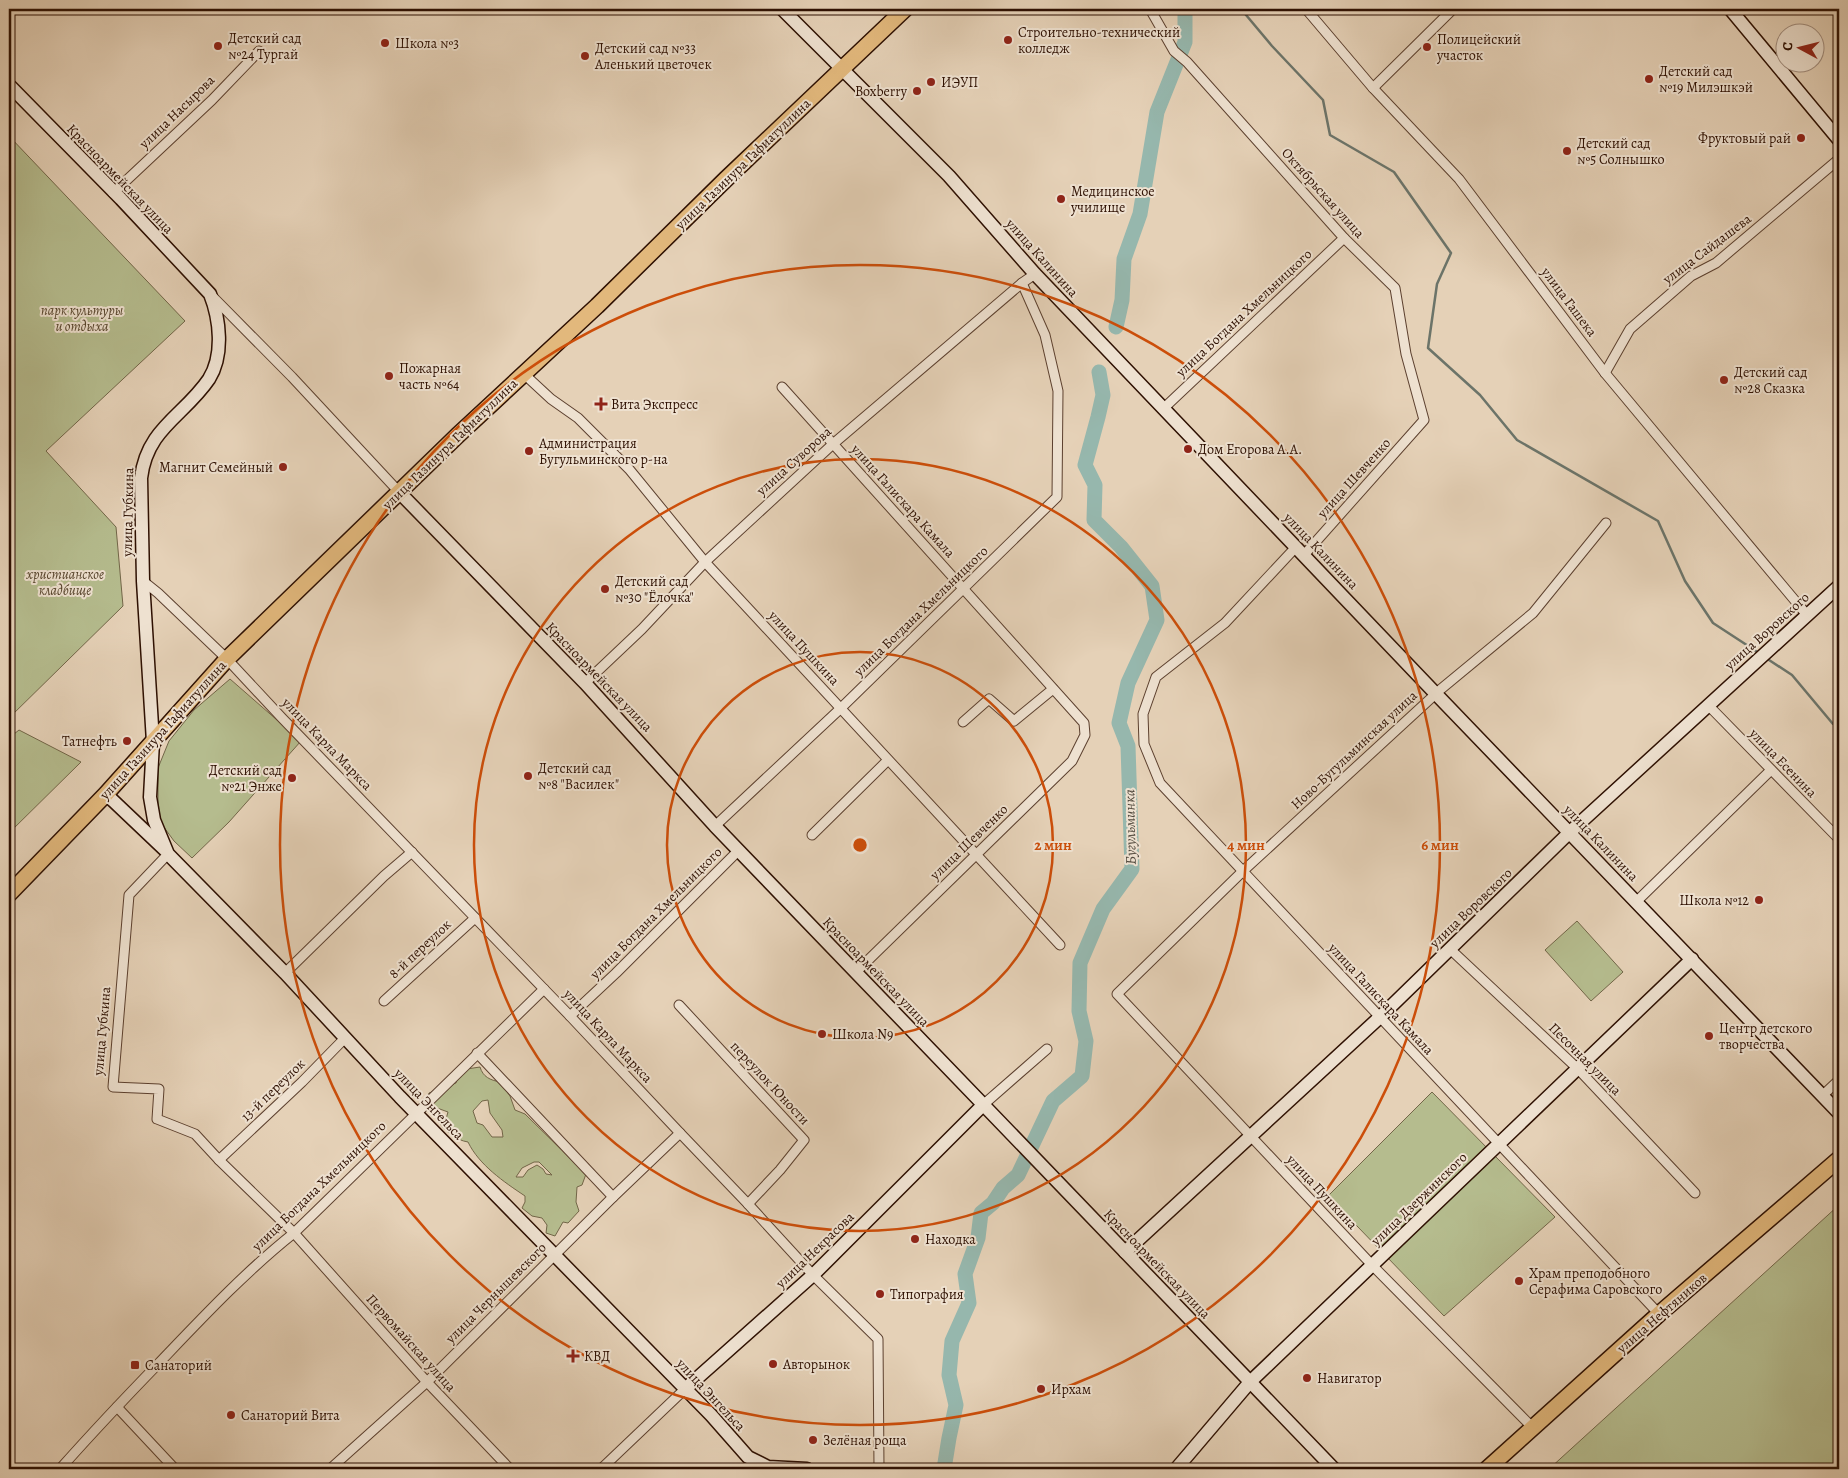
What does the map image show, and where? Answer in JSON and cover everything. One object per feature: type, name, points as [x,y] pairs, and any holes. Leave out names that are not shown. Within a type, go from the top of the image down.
[{"type":"main road","name":"улица Газинура Гафиатуллина","points":[[9,894],[106,794],[228,659],[400,492],[597,306],[726,178],[905,9]]},
{"type":"main road","name":"улица Нефтяников","points":[[1487,1469],[1659,1314],[1839,1160]]},
{"type":"street","name":"улица Калинина","points":[[782,9],[950,176],[1035,274],[1839,1113]]},
{"type":"street","name":"Октябрьская улица","points":[[1150,9],[1174,50],[1187,62],[1344,238],[1395,288],[1406,354],[1424,420]]},
{"type":"street","name":"улица Гашека","points":[[1306,9],[1373,88],[1459,179],[1605,373],[1806,615]]},
{"type":"street","points":[[1373,88],[1453,9]]},
{"type":"street","points":[[1730,9],[1839,140]]},
{"type":"street","name":"улица Насырова","points":[[114,193],[212,100],[259,50]]},
{"type":"street","name":"Красноармейская улица","points":[[9,85],[210,294]]},
{"type":"street","name":"улица Сайдашева","points":[[1605,373],[1630,329],[1690,276],[1716,263],[1839,159]]},
{"type":"street","name":"улица Богдана Хмельницкого","points":[[1164,408],[1344,238]]},
{"type":"street","name":"улица Суворова","points":[[585,683],[642,629],[705,562],[833,444],[1035,274]]},
{"type":"street","name":"улица Богдана Хмельницкого","points":[[715,826],[840,709],[1057,497],[1058,391],[1045,335],[1022,283]]},
{"type":"street","points":[[210,294],[286,370],[400,492]]},
{"type":"street","name":"улица Губкина","points":[[153,742],[143,581],[141,478],[143,462],[157,434],[209,378],[218,354],[219,337],[216,309],[210,294]]},
{"type":"street","name":"улица Пушкина","points":[[524,374],[550,399],[578,418],[629,468],[705,562],[1060,946]]},
{"type":"street","name":"улица Галискара Камала","points":[[782,387],[1084,723]]},
{"type":"street","name":"улица Шевченко","points":[[1156,677],[1225,623],[1300,551],[1424,420]]},
{"type":"street","name":"Красноармейская улица","points":[[400,492],[585,683],[715,826],[1334,1469]]},
{"type":"street","name":"Ново-Бугульминская улица","points":[[1117,994],[1243,871],[1436,694],[1532,613],[1606,524]]},
{"type":"street","points":[[143,581],[228,659]]},
{"type":"street","name":"улица Воровского","points":[[1125,1252],[1380,1018],[1570,832],[1839,586]]},
{"type":"street","name":"улица Карла Маркса","points":[[228,659],[570,1016],[813,1275],[878,1338],[879,1469]]},
{"type":"street","name":"улица Галискара Камала","points":[[1156,677],[1144,714],[1144,744],[1160,784],[1659,1314]]},
{"type":"street","points":[[963,722],[989,699],[1014,721],[1053,689]]},
{"type":"street","name":"улица Есенина","points":[[1708,705],[1839,839]]},
{"type":"street","name":"улица Шевченко","points":[[856,972],[1072,761],[1085,735],[1084,723]]},
{"type":"street","name":"улица Энгельса","points":[[153,742],[150,797],[154,820],[168,854],[285,973],[553,1255],[685,1389],[750,1463]]},
{"type":"street","points":[[812,835],[888,760]]},
{"type":"street","points":[[1636,902],[1771,770]]},
{"type":"street","points":[[106,794],[168,854]]},
{"type":"street","name":"улица Богдана Хмельницкого","points":[[570,1016],[616,973],[739,850]]},
{"type":"street","points":[[285,973],[384,876],[412,852]]},
{"type":"street","name":"улица Губкина","points":[[168,854],[130,895],[113,1087],[159,1089],[157,1119],[195,1134],[294,1233]]},
{"type":"street","name":"8-й переулок","points":[[384,1001],[475,918]]},
{"type":"street","name":"Песочная улица","points":[[1450,949],[1578,1069],[1695,1193]]},
{"type":"street","name":"улица Дзержинского","points":[[1176,1469],[1250,1382],[1692,959]]},
{"type":"street","name":"улица Богдана Хмельницкого","points":[[60,1469],[101,1422],[201,1318],[268,1253],[294,1233],[544,989]]},
{"type":"street","name":"улица Пушкина","points":[[1117,994],[1372,1265],[1532,1427]]},
{"type":"street","name":"переулок Юности","points":[[679,1005],[804,1140],[780,1170],[748,1204]]},
{"type":"street","name":"13-й переулок","points":[[219,1160],[302,1082],[345,1038]]},
{"type":"street","name":"улица Некрасова","points":[[601,1469],[685,1389],[813,1275],[984,1105],[1047,1049]]},
{"type":"street","points":[[477,1053],[613,1197]]},
{"type":"street","points":[[1823,1095],[1839,1080]]},
{"type":"street","name":"улица Чернышевского","points":[[330,1469],[427,1382],[553,1255],[680,1133]]},
{"type":"street","name":"Первомайская улица","points":[[294,1233],[427,1382],[510,1469]]},
{"type":"street","points":[[117,1407],[175,1469]]},
{"type":"street","points":[[750,1463],[768,1467],[807,1469]]},
{"type":"green space","points":[[9,136],[185,321],[46,451],[116,527],[123,606],[9,718]]},
{"type":"green space","points":[[230,679],[301,741],[229,822],[192,858],[174,841],[158,819],[158,768],[169,741],[194,710]]},
{"type":"green space","points":[[19,730],[81,762],[9,833],[9,738]]},
{"type":"green space","points":[[1577,921],[1623,972],[1591,1001],[1545,950]]},
{"type":"green space","points":[[480,1067],[487,1078],[500,1082],[510,1096],[515,1110],[525,1114],[586,1174],[582,1185],[577,1187],[576,1202],[579,1211],[568,1223],[563,1222],[555,1236],[546,1233],[547,1225],[542,1218],[532,1216],[522,1208],[525,1196],[485,1166],[468,1142],[452,1136],[440,1124],[446,1119],[448,1112],[426,1104],[429,1093],[456,1083],[460,1070]],"holes":[[[488,1100],[490,1113],[502,1130],[503,1137],[492,1137],[483,1125],[477,1123],[473,1111],[482,1101]],[[534,1162],[539,1162],[552,1175],[546,1174],[537,1165],[528,1170],[523,1177],[516,1177],[522,1168]]]},
{"type":"green space","points":[[1432,1092],[1555,1217],[1444,1316],[1328,1196]]},
{"type":"green space","points":[[1839,1205],[1839,1469],[1549,1469]]},
{"type":"waterway","name":"Бугульминка","points":[[1116,327],[1122,300],[1124,259],[1140,214],[1157,112],[1185,42],[1185,9]]},
{"type":"waterway","points":[[1241,9],[1272,46],[1323,100],[1330,135],[1394,172],[1451,253],[1437,284],[1428,348],[1480,395],[1517,440],[1658,521],[1685,581],[1713,623],[1759,653]]},
{"type":"waterway","name":"Бугульминка","points":[[944,1469],[956,1405],[949,1375],[952,1341],[969,1303],[965,1274],[978,1238],[981,1213],[993,1203],[1003,1188],[1018,1175],[1053,1101],[1082,1076],[1086,1041],[1079,1011],[1080,963],[1103,909],[1132,869],[1128,746],[1119,723],[1128,683],[1157,620],[1152,586],[1121,547],[1094,520],[1095,485],[1085,465],[1103,395],[1099,372]]},
{"type":"waterway","points":[[1766,658],[1792,675],[1833,724],[1839,723]]},
{"type":"place","name":"Строительно-технический колледж","points":[[1008,40]]},
{"type":"place","name":"Школа №3","points":[[385,43]]},
{"type":"place","name":"Детский сад №24 Тургай","points":[[218,46]]},
{"type":"place","name":"Полицейский участок","points":[[1427,47]]},
{"type":"place","name":"Детский сад №33 Аленький цветочек","points":[[585,56]]},
{"type":"place","name":"Детский сад №19 Милэшкэй","points":[[1649,79]]},
{"type":"place","name":"ИЭУП","points":[[931,82]]},
{"type":"place","name":"Boxberry","points":[[917,91]]},
{"type":"place","name":"Фруктовый рай","points":[[1801,138]]},
{"type":"place","name":"Детский сад №5 Солнышко","points":[[1567,151]]},
{"type":"place","name":"Медицинское училище","points":[[1061,199]]},
{"type":"place","name":"Пожарная часть №64","points":[[389,376]]},
{"type":"place","name":"Детский сад №28 Сказка","points":[[1724,380]]},
{"type":"place","name":"Вита Экспресс","points":[[601,404]]},
{"type":"place","name":"Дом Егорова А.А.","points":[[1188,449]]},
{"type":"place","name":"Администрация Бугульминского р-на","points":[[529,451]]},
{"type":"place","name":"Магнит Семейный","points":[[283,467]]},
{"type":"place","name":"Детский сад №30 \"Ёлочка\"","points":[[605,589]]},
{"type":"place","name":"Татнефть","points":[[127,741]]},
{"type":"place","name":"Детский сад №8 \"Василек\"","points":[[528,776]]},
{"type":"place","name":"Детский сад №21 Энже","points":[[292,778]]},
{"type":"place","name":"Школа №12","points":[[1759,900]]},
{"type":"place","name":"Школа N9","points":[[822,1034]]},
{"type":"place","name":"Центр детского творчества","points":[[1709,1036]]},
{"type":"place","name":"Находка","points":[[915,1239]]},
{"type":"place","name":"Храм преподобного Серафима Саровского","points":[[1519,1281]]},
{"type":"place","name":"Типография","points":[[880,1294]]},
{"type":"place","name":"КВД","points":[[573,1356]]},
{"type":"place","name":"Авторынок","points":[[773,1364]]},
{"type":"place","name":"Санаторий","points":[[135,1365]]},
{"type":"place","name":"Навигатор","points":[[1307,1378]]},
{"type":"place","name":"Ирхам","points":[[1041,1389]]},
{"type":"place","name":"Санаторий Вита","points":[[231,1415]]},
{"type":"place","name":"Зелёная роща","points":[[813,1440]]},
{"type":"park label","name":"парк культуры и отдыха","points":[[82,318]]},
{"type":"park label","name":"христианское кладбище","points":[[65,582]]}]
